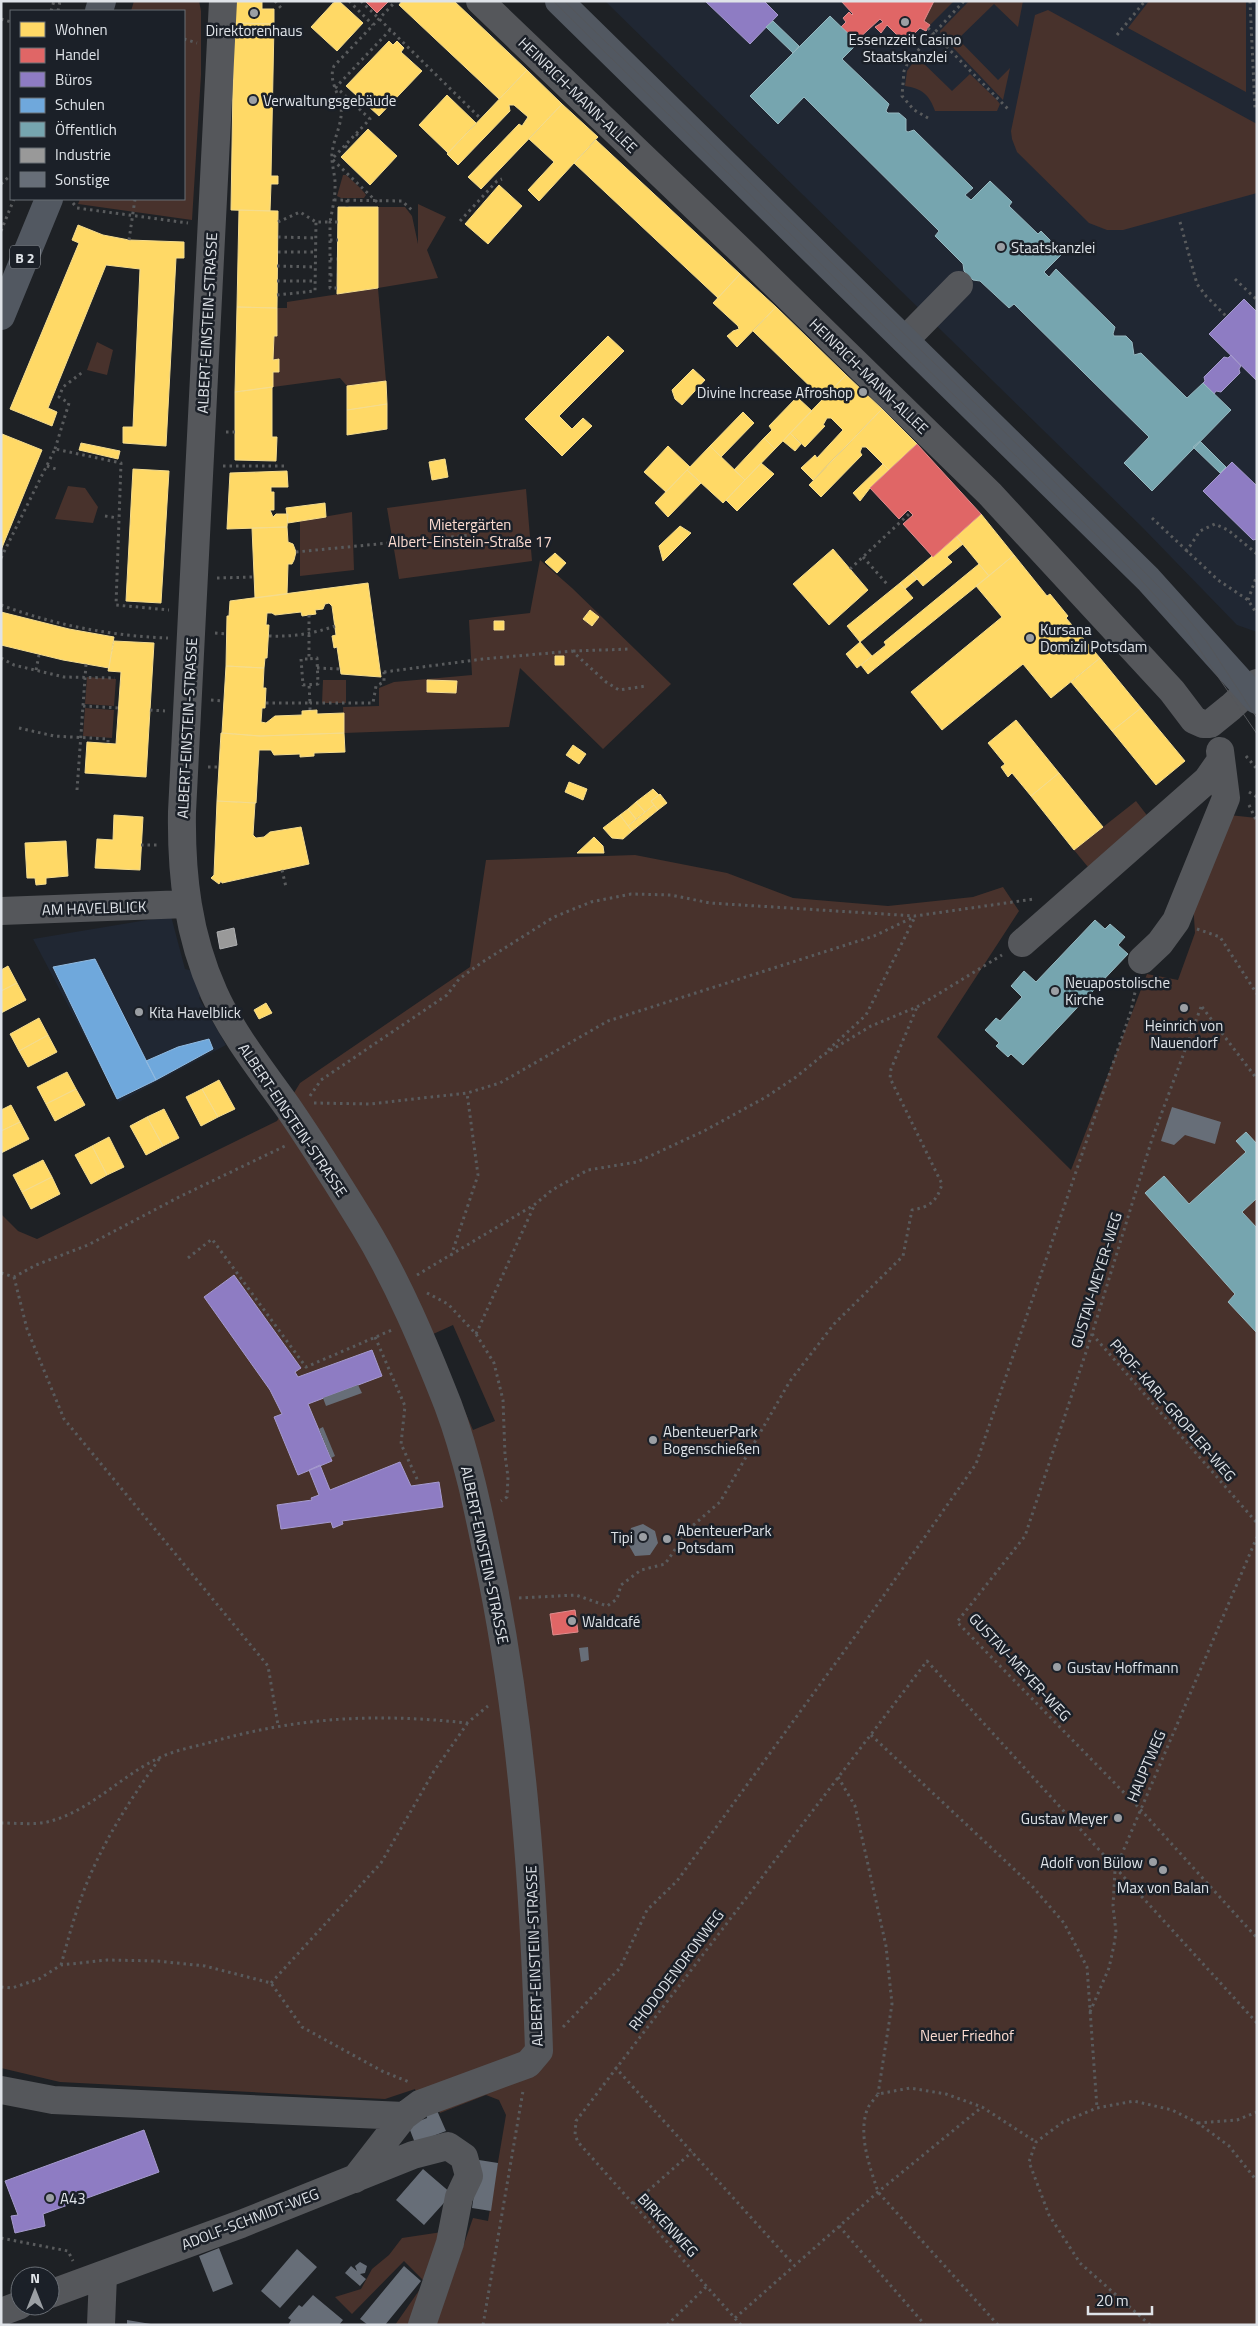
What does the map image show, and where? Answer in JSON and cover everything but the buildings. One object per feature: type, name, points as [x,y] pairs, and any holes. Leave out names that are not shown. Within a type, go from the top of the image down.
[{"type":"main road","points":[[559,1],[1148,579],[1254,691]]},
{"type":"main road","name":"B 2","points":[[1,316],[49,200]]},
{"type":"street","name":"ALBERT-EINSTEIN-STRASSE","points":[[223,1],[181,839],[187,904],[202,964],[228,1020],[364,1227],[396,1285],[441,1389],[464,1453],[476,1498],[512,1692],[526,1806],[535,1921],[534,2057],[418,2107]]},
{"type":"street","name":"HEINRICH-MANN-ALLEE","points":[[480,1],[744,254],[990,494],[1172,691],[1194,720],[1203,724],[1215,720]]},
{"type":"street","points":[[905,340],[959,285]]},
{"type":"street","points":[[1142,960],[1160,943],[1176,921],[1226,798],[1233,758],[1215,720],[1254,691]]},
{"type":"street","points":[[1022,943],[1233,758]]},
{"type":"street","name":"AM HAVELBLICK","points":[[1,911],[187,904]]},
{"type":"street","points":[[1,2090],[53,2100],[418,2107]]},
{"type":"street","points":[[355,2179],[418,2107]]},
{"type":"street","name":"ADOLF-SCHMIDT-WEG","points":[[60,2290],[413,2156],[448,2146],[464,2156],[469,2176],[459,2197],[450,2243],[422,2325]]},
{"type":"street","points":[[93,2278],[101,2325]]},
{"type":"path","points":[[275,1],[281,8]]},
{"type":"path","points":[[349,1],[373,25]]},
{"type":"path","points":[[360,1],[479,117]]},
{"type":"path","points":[[337,288],[330,288],[330,222],[335,188],[332,159],[341,108],[332,78],[334,66],[396,1]]},
{"type":"path","points":[[928,118],[914,110],[902,96],[904,71],[910,60],[964,1]]},
{"type":"path","points":[[1117,35],[1145,1]]},
{"type":"path","points":[[1250,1],[1254,109]]},
{"type":"path","points":[[928,28],[1008,109]]},
{"type":"path","points":[[336,87],[390,30]]},
{"type":"path","points":[[332,159],[370,119],[336,87]]},
{"type":"path","points":[[356,134],[360,137]]},
{"type":"path","points":[[345,146],[349,149]]},
{"type":"path","points":[[332,159],[377,202]]},
{"type":"path","points":[[460,221],[497,181],[502,180]]},
{"type":"path","points":[[1,231],[14,200]]},
{"type":"path","points":[[129,240],[136,200]]},
{"type":"path","points":[[334,200],[402,201],[414,212]]},
{"type":"path","points":[[348,200],[348,207]]},
{"type":"path","points":[[77,208],[211,226]]},
{"type":"path","points":[[278,222],[300,212],[316,222],[338,222]]},
{"type":"path","points":[[277,295],[316,291],[316,222]]},
{"type":"path","points":[[1180,222],[1197,284],[1227,317]]},
{"type":"path","points":[[278,237],[316,238]]},
{"type":"path","points":[[330,240],[338,240]]},
{"type":"path","points":[[278,252],[316,252]]},
{"type":"path","points":[[330,259],[337,259]]},
{"type":"path","points":[[277,266],[316,267]]},
{"type":"path","points":[[330,274],[337,274]]},
{"type":"path","points":[[1235,279],[1257,300]]},
{"type":"path","points":[[277,280],[316,280]]},
{"type":"path","points":[[1,558],[55,449],[69,403],[59,398],[63,386],[84,371]]},
{"type":"path","points":[[225,432],[235,432]]},
{"type":"path","points":[[55,449],[121,463],[116,605],[192,626]]},
{"type":"path","points":[[47,466],[59,470]]},
{"type":"path","points":[[200,466],[286,466]]},
{"type":"path","points":[[850,569],[910,513]]},
{"type":"path","points":[[105,516],[118,518]]},
{"type":"path","points":[[1152,518],[1186,552],[1218,580],[1248,600],[1257,614]]},
{"type":"path","points":[[1186,552],[1200,531],[1214,524],[1228,530],[1257,554]]},
{"type":"path","points":[[296,552],[471,534]]},
{"type":"path","points":[[864,557],[887,584]]},
{"type":"path","points":[[1248,600],[1257,575]]},
{"type":"path","points":[[224,578],[253,577]]},
{"type":"path","points":[[1,606],[50,621],[156,638],[192,626]]},
{"type":"path","points":[[309,615],[309,658]]},
{"type":"path","points":[[268,636],[286,637],[309,634],[335,626]]},
{"type":"path","points":[[266,703],[373,703],[376,686],[384,682],[382,671],[572,651],[631,649]]},
{"type":"path","points":[[572,651],[606,682],[619,690],[646,686]]},
{"type":"path","points":[[36,670],[39,655]]},
{"type":"path","points":[[1,658],[14,665],[64,677],[116,678]]},
{"type":"path","points":[[309,658],[316,658],[318,684],[303,685],[301,659],[309,658]]},
{"type":"path","points":[[78,790],[86,664]]},
{"type":"path","points":[[317,668],[340,669]]},
{"type":"path","points":[[309,684],[310,710]]},
{"type":"path","points":[[83,706],[118,708]]},
{"type":"path","points":[[19,728],[54,736],[108,739],[108,743]]},
{"type":"path","points":[[1233,758],[1257,769]]},
{"type":"path","points":[[282,870],[286,887]]},
{"type":"path","points":[[915,916],[874,936],[608,1021],[500,1082],[467,1093],[370,1104],[306,1103],[321,1080],[447,994],[459,979],[554,917],[591,902],[631,894],[671,895],[710,903],[915,916],[1036,898]]},
{"type":"path","points":[[396,1285],[450,1256],[534,1206],[552,1190],[588,1170],[637,1162],[704,1130],[766,1097],[796,1077],[866,1015],[915,916]]},
{"type":"path","points":[[1176,921],[1220,937],[1257,994]]},
{"type":"path","points":[[823,1055],[871,1026],[917,1006],[1022,943]]},
{"type":"path","points":[[534,2057],[620,1968],[647,1910],[677,1881],[856,1635],[976,1464],[1131,1011],[1142,960]]},
{"type":"path","points":[[496,1600],[576,1595],[607,1606],[617,1599],[621,1584],[641,1570],[665,1564],[690,1528],[720,1502],[790,1381],[834,1324],[903,1256],[912,1210],[926,1208],[938,1198],[942,1184],[890,1078],[891,1069],[917,1006]]},
{"type":"path","name":"GUSTAV-MEYER-WEG","points":[[1257,1079],[1201,1006],[1152,1139],[1092,1334],[1025,1536],[957,1622],[1140,1809],[1257,1938]]},
{"type":"path","points":[[450,1256],[478,1175],[467,1093]]},
{"type":"path","points":[[1,1273],[14,1277],[36,1265],[88,1245],[179,1197],[306,1137]]},
{"type":"path","points":[[476,1334],[534,1206]]},
{"type":"path","points":[[188,1258],[212,1239],[306,1367],[380,1335]]},
{"type":"path","points":[[14,1277],[27,1329],[64,1419],[268,1666],[278,1725]]},
{"type":"path","name":"PROF.-KARL-GROPLER-WEG","points":[[1092,1334],[1257,1523]]},
{"type":"path","points":[[375,1337],[404,1406],[401,1444],[418,1481]]},
{"type":"path","name":"HAUPTWEG","points":[[1090,2012],[1109,1968],[1114,1945],[1116,1932],[1113,1896],[1115,1870],[1257,1537]]},
{"type":"path","name":"RHODODENDRONWEG","points":[[578,2142],[574,2127],[578,2115],[927,1661],[1115,1870]]},
{"type":"path","points":[[271,1983],[381,1863],[434,1771],[467,1723],[490,1705],[512,1692]]},
{"type":"path","points":[[1,1823],[45,1823],[78,1811],[104,1792],[161,1757],[237,1734],[278,1725],[372,1716],[467,1723]]},
{"type":"path","name":"HAUPTWEG","points":[[871,1735],[1032,1886],[1064,1923],[1087,1967],[1097,2108]]},
{"type":"path","points":[[61,1965],[77,1909],[99,1855],[127,1804],[161,1757]]},
{"type":"path","points":[[838,1777],[856,1806],[886,1946],[892,2004],[878,2094],[867,2109],[864,2131],[869,2164],[878,2192],[998,2325]]},
{"type":"path","points":[[1115,1870],[1257,2023]]},
{"type":"path","points":[[1,1987],[12,1988],[39,1979],[61,1965],[107,1960],[157,1961],[204,1966],[271,1983],[302,2026],[382,2071],[414,2084],[418,2107]]},
{"type":"path","name":"ALBERT-EINSTEIN-STRASSE","points":[[483,2325],[534,2057]]},
{"type":"path","points":[[616,2067],[794,2265]]},
{"type":"path","points":[[878,2094],[910,2088],[946,2094],[982,2107],[1036,2142]]},
{"type":"path","points":[[1150,2325],[1080,2262],[1049,2215],[1029,2162],[1036,2142],[1063,2122],[1097,2108],[1134,2101],[1172,2110],[1198,2123],[1229,2146],[1257,2181]]},
{"type":"path","points":[[735,2318],[878,2192],[982,2107]]},
{"type":"path","points":[[1198,2123],[1237,2120],[1257,2112]]},
{"type":"path","name":"BIRKENWEG","points":[[578,2142],[741,2325]]},
{"type":"path","points":[[633,2204],[692,2152]]},
{"type":"path","points":[[839,2226],[925,2325]]},
{"type":"path","points":[[1,2238],[68,2251],[93,2278]]},
{"type":"path","points":[[667,2325],[708,2286]]},
{"type":"shaded area","points":[[605,1],[1257,1],[1257,632],[1237,625],[1142,527]]},
{"type":"shaded area","name":"Kita Havelblick","points":[[171,916],[185,969],[193,971],[203,991],[199,998],[226,1045],[119,1102],[33,939]]},
{"type":"green space","points":[[134,1],[199,1],[201,11],[201,75],[192,220],[78,204],[80,200],[185,200],[185,10],[131,10]]},
{"type":"green space","points":[[934,1],[954,1],[930,25],[924,21]]},
{"type":"green space","points":[[969,1],[1023,1],[1018,27],[994,4],[958,39],[998,80],[1010,68],[1003,100],[941,35],[940,31]]},
{"type":"green space","points":[[1149,1],[1246,1],[1246,92],[1128,28]]},
{"type":"green space","points":[[1048,10],[1257,124],[1257,193],[1123,230],[1107,230],[1089,223],[1017,152],[1012,139],[1011,131],[1035,15]]},
{"type":"green space","points":[[917,57],[952,91],[970,74],[1000,104],[997,111],[935,111],[924,93],[905,86],[907,71]]},
{"type":"green space","points":[[343,175],[346,175],[362,190],[366,195],[364,198],[341,198],[337,196]]},
{"type":"green space","points":[[418,204],[446,217],[427,250],[438,278],[378,288],[378,207],[405,207],[412,216],[418,244]]},
{"type":"green space","points":[[378,288],[386,381],[347,386],[340,378],[273,387],[273,372],[279,372],[279,359],[273,360],[274,336],[277,336],[277,308],[287,308],[287,302]]},
{"type":"green space","points":[[97,342],[113,350],[107,375],[87,370]]},
{"type":"green space","points":[[68,486],[85,488],[98,507],[93,523],[55,519]]},
{"type":"green space","name":"Mietergärten Albert-Einstein-Straße 17","points":[[526,489],[532,561],[399,579],[387,508]]},
{"type":"green space","points":[[352,512],[354,570],[300,576],[300,521]]},
{"type":"green space","points":[[540,560],[572,588],[671,684],[603,749],[520,668],[509,727],[344,733],[343,707],[379,706],[379,688],[394,682],[472,675],[469,620],[530,613]]},
{"type":"green space","points":[[87,677],[116,679],[114,706],[85,704]]},
{"type":"green space","points":[[323,680],[346,680],[346,703],[322,703]]},
{"type":"green space","points":[[85,708],[114,710],[112,738],[83,736]]},
{"type":"green space","points":[[1136,801],[1149,818],[1088,867],[1074,850]]},
{"type":"green space","name":"Neuer Friedhof","points":[[1229,815],[1257,818],[1257,2325],[436,2325],[473,2218],[488,2221],[506,2115],[499,2100],[486,2095],[440,2113],[435,2101],[421,2106],[415,2089],[385,2099],[60,2082],[1,2068],[1,1214],[18,1231],[37,1239],[277,1121],[300,1083],[470,967],[486,860],[635,855],[727,873],[793,898],[888,906],[973,897],[1003,887],[1019,911],[937,1037],[1071,1170],[1147,974],[1178,980],[1195,933],[1190,853]],"holes":[[[453,1325],[495,1421],[473,1430],[431,1335]]]},
{"type":"green space","points":[[442,2232],[415,2325],[395,2325],[425,2282],[404,2261],[352,2314],[335,2297],[361,2289],[372,2269],[389,2255],[402,2238]]},
{"type":"tram line","points":[[553,1],[1133,571],[1187,631],[1257,734]]},
{"type":"tram line","points":[[564,1],[1021,448],[1174,602],[1207,642],[1257,718]]},
{"type":"place","name":"Direktorenhaus","points":[[254,13]]},
{"type":"place","name":"Essenzzeit Casino Staatskanzlei","points":[[905,22]]},
{"type":"place","name":"Verwaltungsgebäude","points":[[253,100]]},
{"type":"place","name":"Staatskanzlei","points":[[1001,247]]},
{"type":"place","name":"Divine Increase Afroshop","points":[[863,392]]},
{"type":"place","name":"Kursana Domizil Potsdam","points":[[1030,638]]},
{"type":"place","name":"Neuapostolische Kirche","points":[[1055,991]]},
{"type":"place","name":"Heinrich von Nauendorf","points":[[1184,1008]]},
{"type":"place","name":"Kita Havelblick","points":[[139,1012]]},
{"type":"place","name":"AbenteuerPark Bogenschießen","points":[[653,1440]]},
{"type":"place","name":"Tipi","points":[[643,1537]]},
{"type":"place","name":"AbenteuerPark Potsdam","points":[[667,1539]]},
{"type":"place","name":"Waldcafé","points":[[572,1621]]},
{"type":"place","name":"Gustav Hoffmann","points":[[1057,1667]]},
{"type":"place","name":"Gustav Meyer","points":[[1118,1818]]},
{"type":"place","name":"Adolf von Bülow","points":[[1153,1862]]},
{"type":"place","name":"Max von Balan","points":[[1163,1870]]},
{"type":"place","name":"A43","points":[[50,2198]]}]
